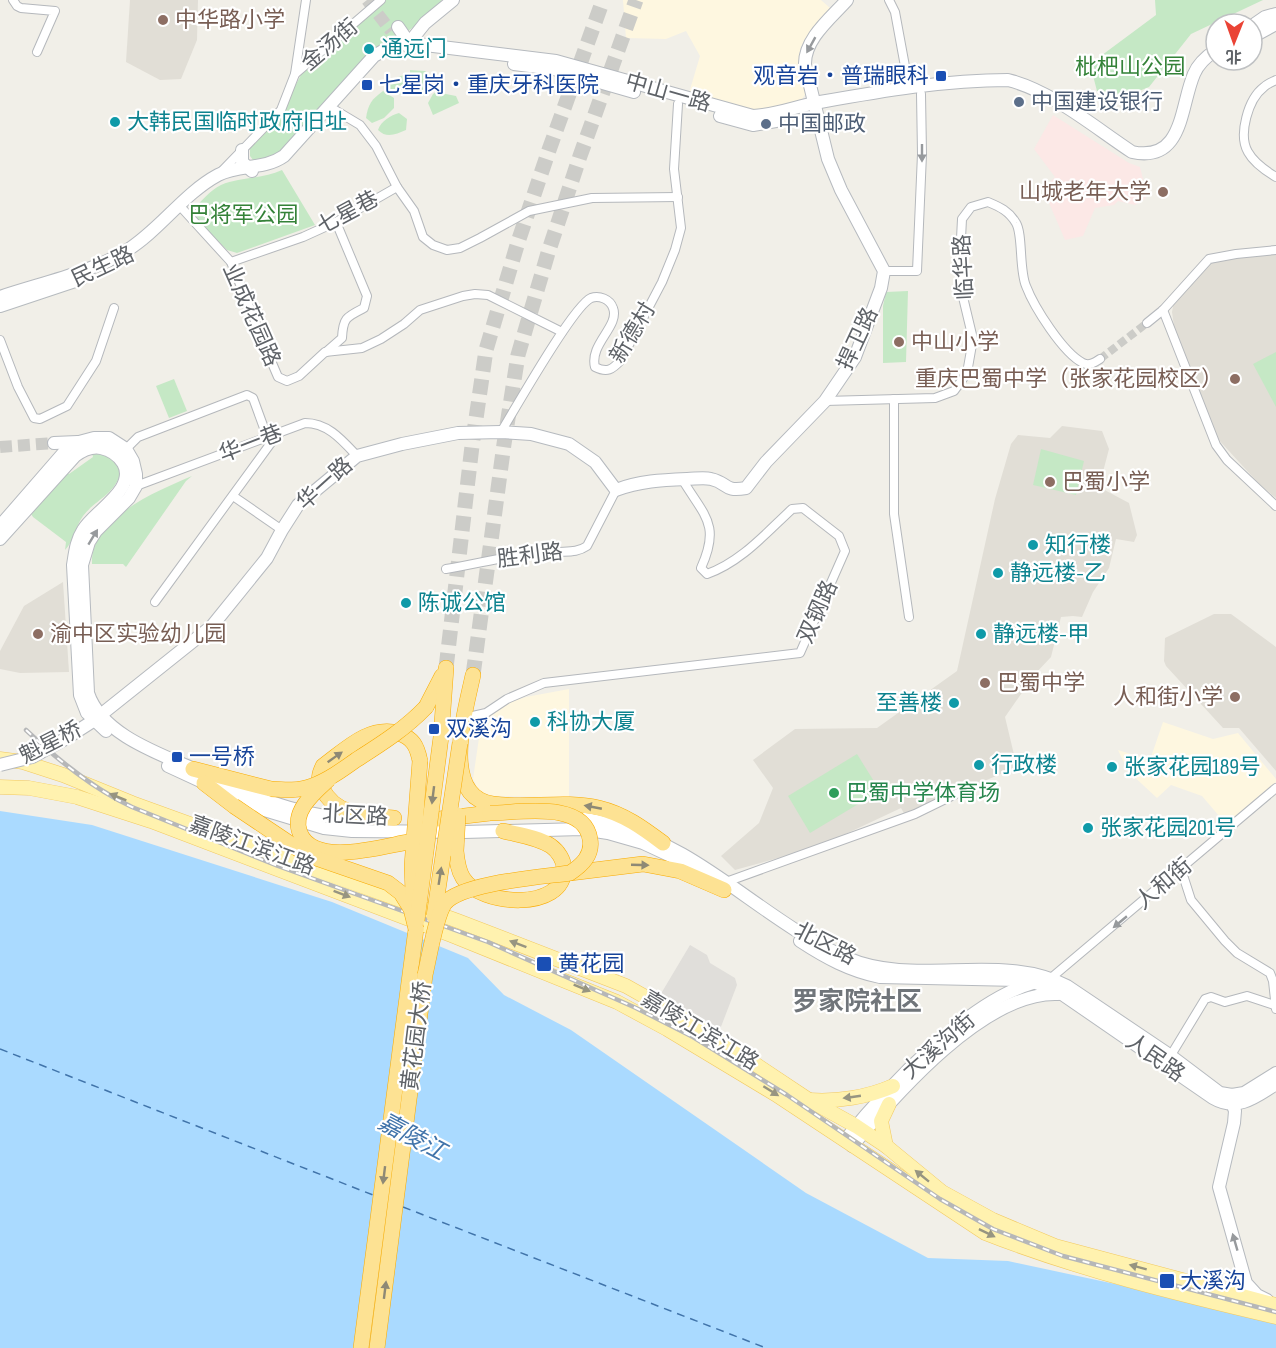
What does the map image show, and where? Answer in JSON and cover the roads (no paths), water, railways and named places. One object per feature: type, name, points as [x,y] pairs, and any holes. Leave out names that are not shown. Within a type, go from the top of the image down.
[{"type":"highway","name":"黄花园大桥","points":[[329,779],[410,723],[426,707],[446,668],[441,736],[361,1348]]},
{"type":"highway","name":"黄花园大桥","points":[[377,1348],[425,975],[463,721],[473,675]]},
{"type":"highway","points":[[394,818],[346,812],[337,806],[323,791],[318,780],[323,766],[363,737],[376,732],[390,731],[408,736],[417,747],[420,761],[412,866],[416,929]]},
{"type":"highway","points":[[460,743],[456,851],[458,868],[464,880],[476,889],[500,898],[519,900],[542,897],[553,891],[563,880],[565,866],[560,856],[552,847],[533,838],[503,831]]},
{"type":"highway","points":[[460,765],[465,783],[476,798],[495,805],[568,804],[614,812],[638,825],[663,843]]},
{"type":"highway","points":[[194,769],[271,789],[291,790],[311,787],[329,779]]},
{"type":"highway","points":[[329,779],[311,796],[298,818],[298,828],[307,844],[318,851],[332,853],[464,832]]},
{"type":"highway","points":[[204,783],[307,855],[388,883],[401,893],[411,909],[416,929]]},
{"type":"highway","points":[[439,819],[490,813],[558,812],[572,815],[587,829],[591,843],[583,863],[570,873]]},
{"type":"highway","points":[[425,975],[441,911],[451,898],[470,889],[630,864],[669,868],[725,886]]},
{"type":"main road","points":[[395,29],[406,46],[425,23],[453,0]]},
{"type":"main road","points":[[847,0],[811,42],[807,49],[805,65],[828,159],[884,271]]},
{"type":"main road","name":"中山一路","points":[[255,169],[280,166],[288,160],[380,61],[406,46],[430,53],[554,69],[753,124],[769,123],[817,107],[909,88],[1008,80],[1047,95],[1132,152],[1149,157]]},
{"type":"main road","name":"中山一路","points":[[218,179],[255,169],[284,156],[374,56],[387,48],[406,46],[556,61],[753,116],[921,94],[992,88],[1022,92],[1044,102],[1133,158],[1149,157]]},
{"type":"main road","points":[[1149,157],[1170,143],[1179,128],[1194,73],[1204,60]]},
{"type":"main road","points":[[1149,157],[1159,157],[1170,150],[1181,136],[1191,112],[1201,74],[1204,71]]},
{"type":"main road","points":[[244,148],[246,159],[255,169]]},
{"type":"main road","name":"民生路","points":[[0,297],[99,264],[125,252],[218,179]]},
{"type":"main road","name":"民生路","points":[[0,306],[105,271],[129,259],[158,237],[181,208]]},
{"type":"main road","name":"捍卫路","points":[[682,479],[710,479],[732,490],[746,488],[766,462],[825,401],[855,357],[881,288],[884,271]]},
{"type":"main road","name":"华一路","points":[[97,718],[212,626],[267,558],[298,505],[357,456],[458,433],[501,432],[545,436],[569,444],[595,462],[616,490]]},
{"type":"main road","points":[[54,443],[109,438],[126,449],[133,461],[136,486]]},
{"type":"main road","points":[[0,539],[79,442]]},
{"type":"main road","name":"北区路","points":[[71,453],[89,448],[107,449],[116,454],[125,467],[126,478],[123,487],[90,519],[81,532],[73,565],[82,705],[124,744],[261,809],[338,831],[464,832],[582,829],[624,837],[671,856],[789,926],[846,958],[863,964],[900,969],[1004,971],[1052,978]]},
{"type":"main road","points":[[0,526],[71,453]]},
{"type":"main road","points":[[616,490],[639,483],[682,479]]},
{"type":"main road","name":"北区路","points":[[136,486],[129,498],[96,531],[89,542],[82,565],[87,686],[97,718],[127,737],[262,800],[312,814],[352,819],[579,818],[623,828],[663,843],[824,957],[860,973],[900,978],[1028,983]]},
{"type":"main road","name":"魁星桥","points":[[0,765],[32,757],[97,718]]},
{"type":"main road","name":"嘉陵江滨江路","points":[[0,759],[23,762],[63,775],[132,803],[458,921],[626,986],[704,1030],[809,1100],[860,1129],[886,1146],[942,1192],[993,1220],[1055,1246],[1276,1304]]},
{"type":"main road","name":"嘉陵江滨江路","points":[[0,787],[29,788],[77,797],[151,821],[451,935],[617,1002],[776,1094],[985,1233],[1134,1282],[1276,1317]]},
{"type":"main road","points":[[295,820],[290,815],[292,811],[312,814]]},
{"type":"main road","name":"人民路","points":[[1004,971],[1019,975],[1028,983],[1062,994],[1230,1100]]},
{"type":"main road","name":"大溪沟街","points":[[848,1143],[893,1086],[944,1037],[1004,995],[1028,983],[1052,978]]},
{"type":"main road","name":"人民路","points":[[1052,978],[1067,986],[1168,1060]]},
{"type":"main road","points":[[1002,1009],[1028,983]]},
{"type":"main road","name":"大溪沟街","points":[[860,1129],[889,1104],[949,1043],[1002,1009],[1034,995],[1062,994]]},
{"type":"main road","points":[[1230,1100],[1276,1073]]},
{"type":"main road","points":[[1230,1100],[1254,1098],[1276,1083]]},
{"type":"main road","points":[[809,1100],[861,1096],[893,1086]]},
{"type":"main road","points":[[1230,1100],[1234,1123],[1219,1187],[1246,1283],[1257,1295],[1276,1304]]},
{"type":"main road","points":[[886,1146],[881,1121],[889,1104]]},
{"type":"street","points":[[13,0],[21,8],[54,11],[37,52]]},
{"type":"street","points":[[295,74],[306,0]]},
{"type":"street","name":"金汤街","points":[[218,179],[281,110],[295,74],[381,0]]},
{"type":"street","points":[[889,0],[895,12],[909,88]]},
{"type":"street","points":[[1276,80],[1262,88],[1250,106],[1243,128],[1247,152],[1260,166],[1276,177]]},
{"type":"street","name":"临华路","points":[[884,271],[917,271],[922,154],[921,94]]},
{"type":"street","name":"新德村","points":[[501,432],[562,332],[591,298],[602,297],[610,302],[614,309],[614,317],[595,351],[593,359],[595,367],[603,371],[613,369],[621,360],[662,282],[681,228],[674,169],[678,104]]},
{"type":"street","points":[[335,110],[360,125],[376,146],[397,187],[414,211],[423,237],[447,250],[460,248],[529,211],[592,198],[678,197]]},
{"type":"street","name":"七星巷","points":[[231,262],[303,237],[336,222],[397,187]]},
{"type":"street","name":"临华路","points":[[825,401],[935,398],[954,391],[967,373],[973,339],[963,293],[960,258],[962,219],[971,207],[988,201],[1008,211],[1018,226],[1020,263],[1025,286],[1048,326],[1067,351],[1084,364],[1093,364],[1100,360]]},
{"type":"street","name":"业成花园路","points":[[181,208],[231,262],[278,377],[287,381],[299,376],[325,352]]},
{"type":"street","points":[[325,352],[342,338],[343,323],[348,316],[364,308],[367,296],[336,222]]},
{"type":"street","points":[[1147,323],[1209,259],[1276,250]]},
{"type":"street","points":[[325,352],[362,348],[404,324],[420,310],[474,294],[488,295],[562,332]]},
{"type":"street","points":[[0,340],[33,418],[40,419],[67,406],[96,362],[114,308]]},
{"type":"street","points":[[1162,310],[1216,446],[1227,460],[1276,506]]},
{"type":"street","points":[[126,449],[138,437],[247,395],[253,398],[272,437],[233,496],[155,602]]},
{"type":"street","points":[[894,399],[894,514],[909,617]]},
{"type":"street","name":"华一巷","points":[[136,486],[305,423],[314,423],[338,436],[357,456]]},
{"type":"street","name":"双钢路","points":[[463,721],[486,713],[507,699],[544,683],[800,653],[846,551],[839,536],[803,508],[792,509],[742,555],[707,574],[701,568],[710,548],[710,525],[682,479]]},
{"type":"street","name":"胜利路","points":[[446,569],[535,552],[579,551],[586,546],[616,490]]},
{"type":"street","points":[[233,496],[282,530]]},
{"type":"street","name":"人和街","points":[[1052,978],[1276,789]]},
{"type":"street","points":[[725,886],[915,813],[963,791]]},
{"type":"street","points":[[1168,1060],[1205,999],[1210,997],[1226,1002],[1247,996],[1275,1007],[1273,981],[1270,973],[1237,953],[1225,941],[1191,900],[1181,869]]},
{"type":"water","name":"嘉陵江","points":[[0,811],[92,825],[332,902],[468,958],[504,995],[571,1030],[806,1193],[928,1258],[1008,1261],[1157,1293],[1276,1323],[1276,1348],[0,1348]]},
{"type":"tunnel","points":[[367,0],[391,31]]},
{"type":"tunnel","points":[[446,668],[472,446],[486,350],[518,242],[603,0]]},
{"type":"tunnel","points":[[473,675],[518,355],[580,156],[636,0]]},
{"type":"tunnel","points":[[1100,359],[1147,323]]},
{"type":"tunnel","points":[[0,447],[54,443]]},
{"type":"railway","points":[[26,730],[76,773],[132,807],[278,866],[488,942],[636,1008],[693,1037],[787,1095],[940,1199],[993,1229],[1063,1256],[1276,1312]]},
{"type":"place","name":"中华路小学","points":[[163,20]]},
{"type":"place","name":"通远门","points":[[369,49]]},
{"type":"place","name":"观音岩‧普瑞眼科","points":[[941,76]]},
{"type":"place","name":"七星岗‧重庆牙科医院","points":[[367,85]]},
{"type":"place","name":"中国建设银行","points":[[1019,102]]},
{"type":"place","name":"大韩民国临时政府旧址","points":[[115,122]]},
{"type":"place","name":"中国邮政","points":[[766,124]]},
{"type":"place","name":"山城老年大学","points":[[1163,192]]},
{"type":"place","name":"中山小学","points":[[899,342]]},
{"type":"place","name":"重庆巴蜀中学（张家花园校区）","points":[[1235,379]]},
{"type":"place","name":"巴蜀小学","points":[[1050,482]]},
{"type":"place","name":"知行楼","points":[[1033,545]]},
{"type":"place","name":"静远楼-乙","points":[[998,573]]},
{"type":"place","name":"陈诚公馆","points":[[406,603]]},
{"type":"place","name":"渝中区实验幼儿园","points":[[38,634]]},
{"type":"place","name":"静远楼-甲","points":[[981,634]]},
{"type":"place","name":"巴蜀中学","points":[[985,683]]},
{"type":"place","name":"人和街小学","points":[[1235,697]]},
{"type":"place","name":"至善楼","points":[[954,703]]},
{"type":"place","name":"科协大厦","points":[[535,722]]},
{"type":"place","name":"双溪沟","points":[[434,729]]},
{"type":"place","name":"一号桥","points":[[177,757]]},
{"type":"place","name":"行政楼","points":[[979,765]]},
{"type":"place","name":"张家花园189号","points":[[1112,767]]},
{"type":"place","name":"巴蜀中学体育场","points":[[834,793]]},
{"type":"place","name":"张家花园201号","points":[[1088,828]]},
{"type":"place","name":"黄花园","points":[[544,964]]},
{"type":"place","name":"大溪沟","points":[[1167,1281]]},
{"type":"district","name":"罗家院社区","points":[[857,1002]]},
{"type":"park label","name":"枇杷山公园","points":[[1130,67]]},
{"type":"park label","name":"巴将军公园","points":[[243,215]]}]
